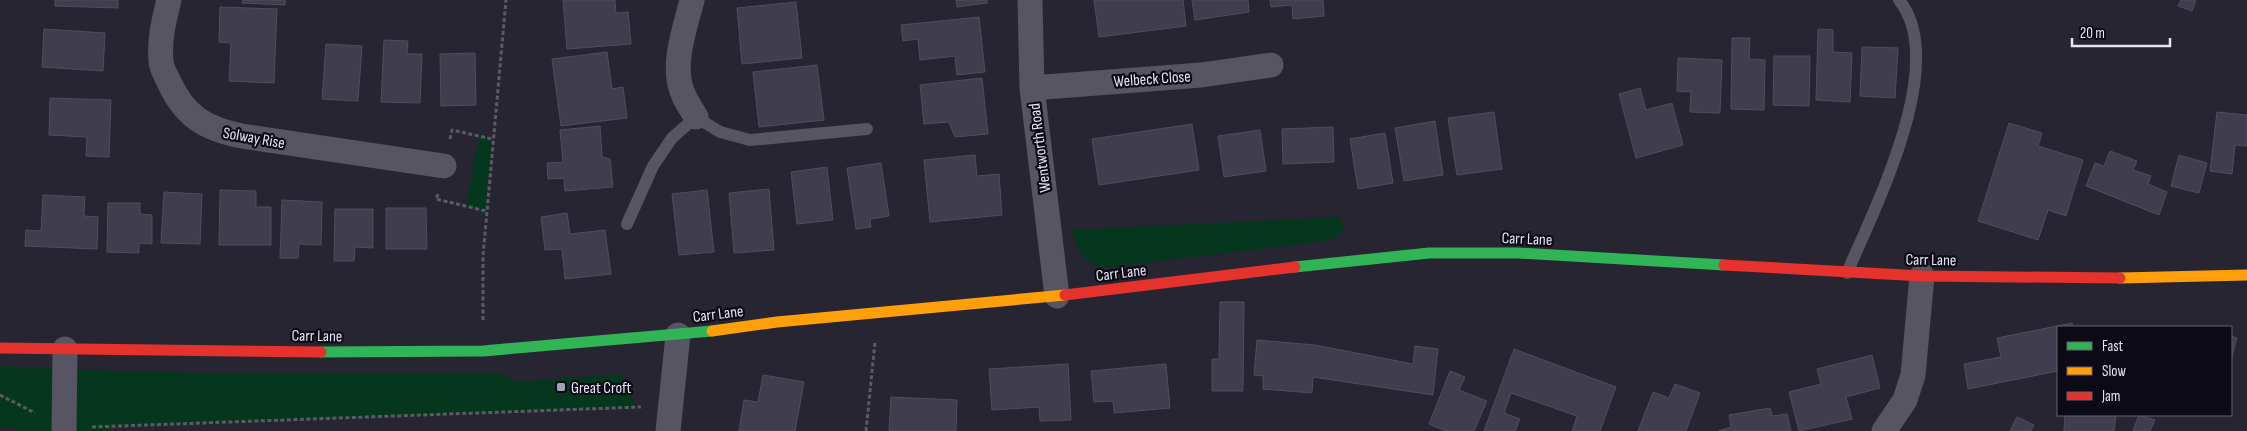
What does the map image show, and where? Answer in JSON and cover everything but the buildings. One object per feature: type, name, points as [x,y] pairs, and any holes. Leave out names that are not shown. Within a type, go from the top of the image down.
[{"type":"main road","name":"Carr Lane","points":[[0,348],[350,352],[484,351],[678,334],[878,312],[1057,296],[1374,257],[1429,253],[1519,253],[1922,276],[2170,278],[2247,275]]},
{"type":"street","name":"Solway Rise","points":[[169,0],[161,34],[160,63],[173,92],[187,111],[200,122],[217,131],[242,136],[444,166]]},
{"type":"street","points":[[692,0],[682,40],[678,74],[684,95],[696,117]]},
{"type":"street","name":"Wentworth Road","points":[[1030,0],[1032,88],[1057,296]]},
{"type":"street","name":"Welbeck Close","points":[[1032,88],[1200,75],[1271,65]]},
{"type":"street","points":[[1884,431],[1905,400],[1913,374],[1922,276]]},
{"type":"street","points":[[668,431],[678,334]]},
{"type":"street","points":[[64,430],[65,349]]},
{"type":"lane","points":[[1847,273],[1891,169],[1913,99],[1916,49],[1908,11],[1899,0]]},
{"type":"lane","points":[[627,224],[653,166],[672,138],[696,117],[720,132],[750,140],[867,129]]},
{"type":"path","points":[[484,351],[483,256],[506,0]]},
{"type":"path","points":[[866,431],[878,312]]},
{"type":"path","points":[[0,395],[64,430],[672,406]]},
{"type":"green space","points":[[479,136],[492,139],[486,211],[466,206]]},
{"type":"green space","points":[[1340,217],[1343,226],[1341,235],[1331,240],[1103,268],[1085,258],[1078,249],[1072,230]]},
{"type":"green space","points":[[0,366],[188,373],[501,373],[516,382],[621,374],[637,407],[109,427],[109,431],[16,431],[15,427],[0,428]]},
{"type":"traffic: fast","points":[[1295,267],[1429,253],[1519,253],[1724,265]]},
{"type":"traffic: fast","points":[[321,352],[483,351],[712,331]]},
{"type":"traffic: slow","points":[[2120,278],[2247,275]]},
{"type":"traffic: slow","points":[[712,331],[777,322],[1065,295]]},
{"type":"traffic: jam","points":[[1724,265],[1922,276],[2120,278]]},
{"type":"traffic: jam","points":[[1065,295],[1295,267]]},
{"type":"traffic: jam","points":[[0,348],[321,352]]},
{"type":"place","name":"Great Croft","points":[[561,387]]}]
